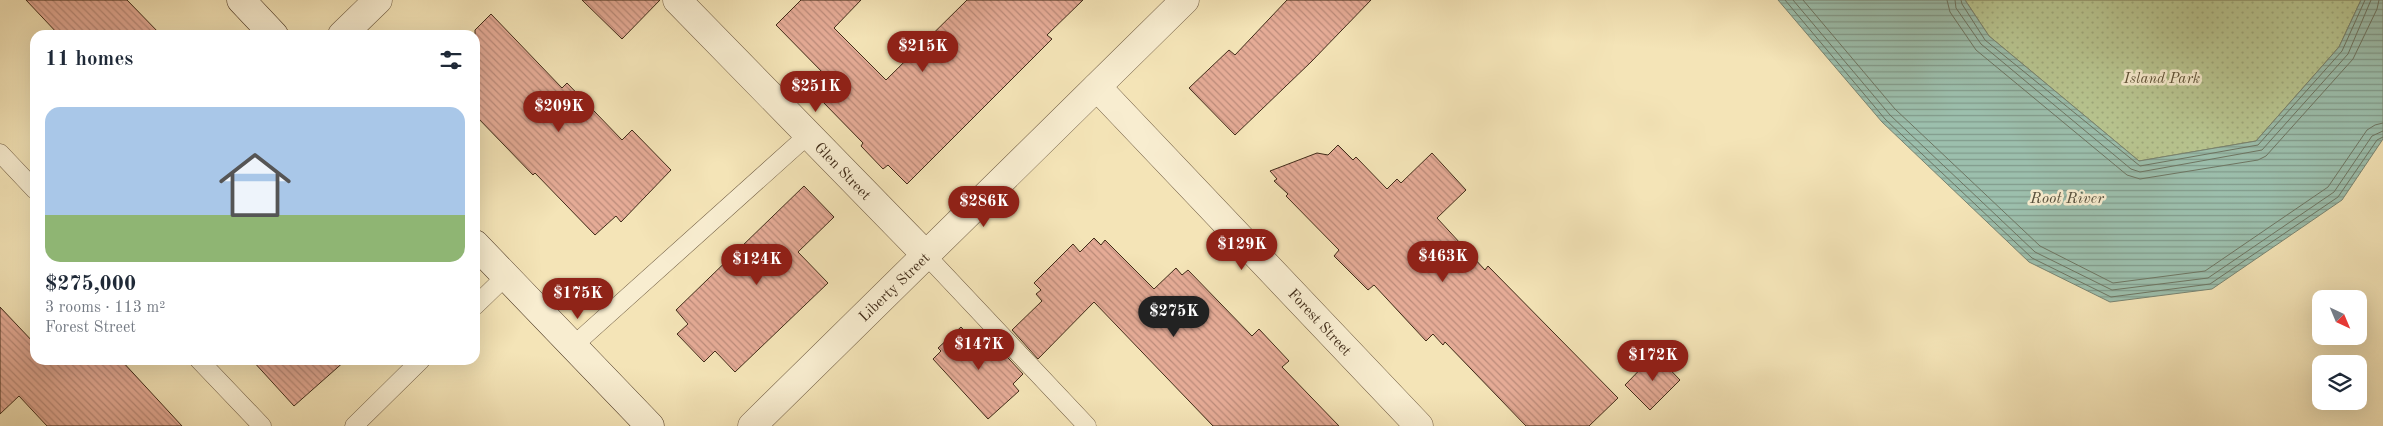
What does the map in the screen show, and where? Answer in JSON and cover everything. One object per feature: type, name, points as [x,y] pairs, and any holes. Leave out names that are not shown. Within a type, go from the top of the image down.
[{"type":"street","points":[[241,0],[269,30]]},
{"type":"street","points":[[347,30],[378,0]]},
{"type":"street","name":"Glen Street","points":[[677,0],[926,255]]},
{"type":"street","name":"Liberty Street","points":[[752,426],[1185,0]]},
{"type":"street","name":"Forest Street","points":[[1097,87],[1419,426]]},
{"type":"street","points":[[480,249],[650,426]]},
{"type":"lane","points":[[573,346],[808,135]]},
{"type":"lane","points":[[0,153],[30,185]]},
{"type":"lane","points":[[926,255],[1087,426]]},
{"type":"lane","points":[[480,301],[506,276]]},
{"type":"lane","points":[[204,365],[262,426]]},
{"type":"lane","points":[[354,426],[416,365]]},
{"type":"green space","name":"Island Park","points":[[1965,0],[2361,0],[2339,47],[2256,141],[2139,161],[1989,36]]},
{"type":"water","name":"Root River","points":[[1778,0],[1965,0],[1989,36],[2139,161],[2256,141],[2339,47],[2361,0],[2383,0],[2383,139],[2342,200],[2212,289],[2110,302],[2029,262],[1882,122]]},
{"type":"building","points":[[26,0],[127,0],[156,30],[54,30]]},
{"type":"building","points":[[582,0],[660,0],[622,39]]},
{"type":"building","points":[[801,0],[861,0],[834,28],[886,80],[967,0],[1083,0],[1047,35],[1052,39],[907,184],[888,165],[883,169],[861,146],[863,143],[821,100],[833,89],[823,79],[826,76],[776,25]]},
{"type":"building","points":[[1287,0],[1371,0],[1311,62],[1235,135],[1189,88],[1229,50],[1235,55]]},
{"type":"building","points":[[491,14],[562,88],[567,83],[622,140],[632,130],[671,170],[621,222],[616,216],[595,235],[480,120],[480,30],[475,30]]},
{"type":"building","points":[[1338,145],[1353,160],[1356,157],[1387,189],[1397,179],[1401,183],[1432,153],[1466,190],[1437,218],[1485,270],[1488,266],[1618,398],[1589,426],[1526,426],[1445,342],[1443,345],[1433,334],[1426,341],[1374,285],[1368,290],[1334,256],[1339,250],[1286,196],[1288,194],[1274,181],[1277,179],[1270,171],[1317,153],[1328,155]]},
{"type":"building","points":[[804,186],[834,217],[798,252],[828,283],[735,372],[715,351],[704,362],[677,334],[688,324],[676,310]]},
{"type":"building","points":[[1094,238],[1101,245],[1105,240],[1154,289],[1176,268],[1182,275],[1188,270],[1252,336],[1259,329],[1289,361],[1282,367],[1339,426],[1213,426],[1094,302],[1038,359],[1012,330],[1042,301],[1036,294],[1041,290],[1034,283],[1073,244],[1080,252]]},
{"type":"building","points":[[0,307],[30,339],[30,365],[126,365],[182,426],[47,426],[19,396],[0,414]]},
{"type":"building","points":[[961,327],[979,346],[987,339],[994,347],[996,345],[1023,374],[1013,384],[1019,391],[988,419],[933,359],[941,351],[938,348]]},
{"type":"building","points":[[1655,354],[1680,380],[1650,410],[1625,385]]},
{"type":"building","points":[[257,365],[340,365],[294,406]]}]
